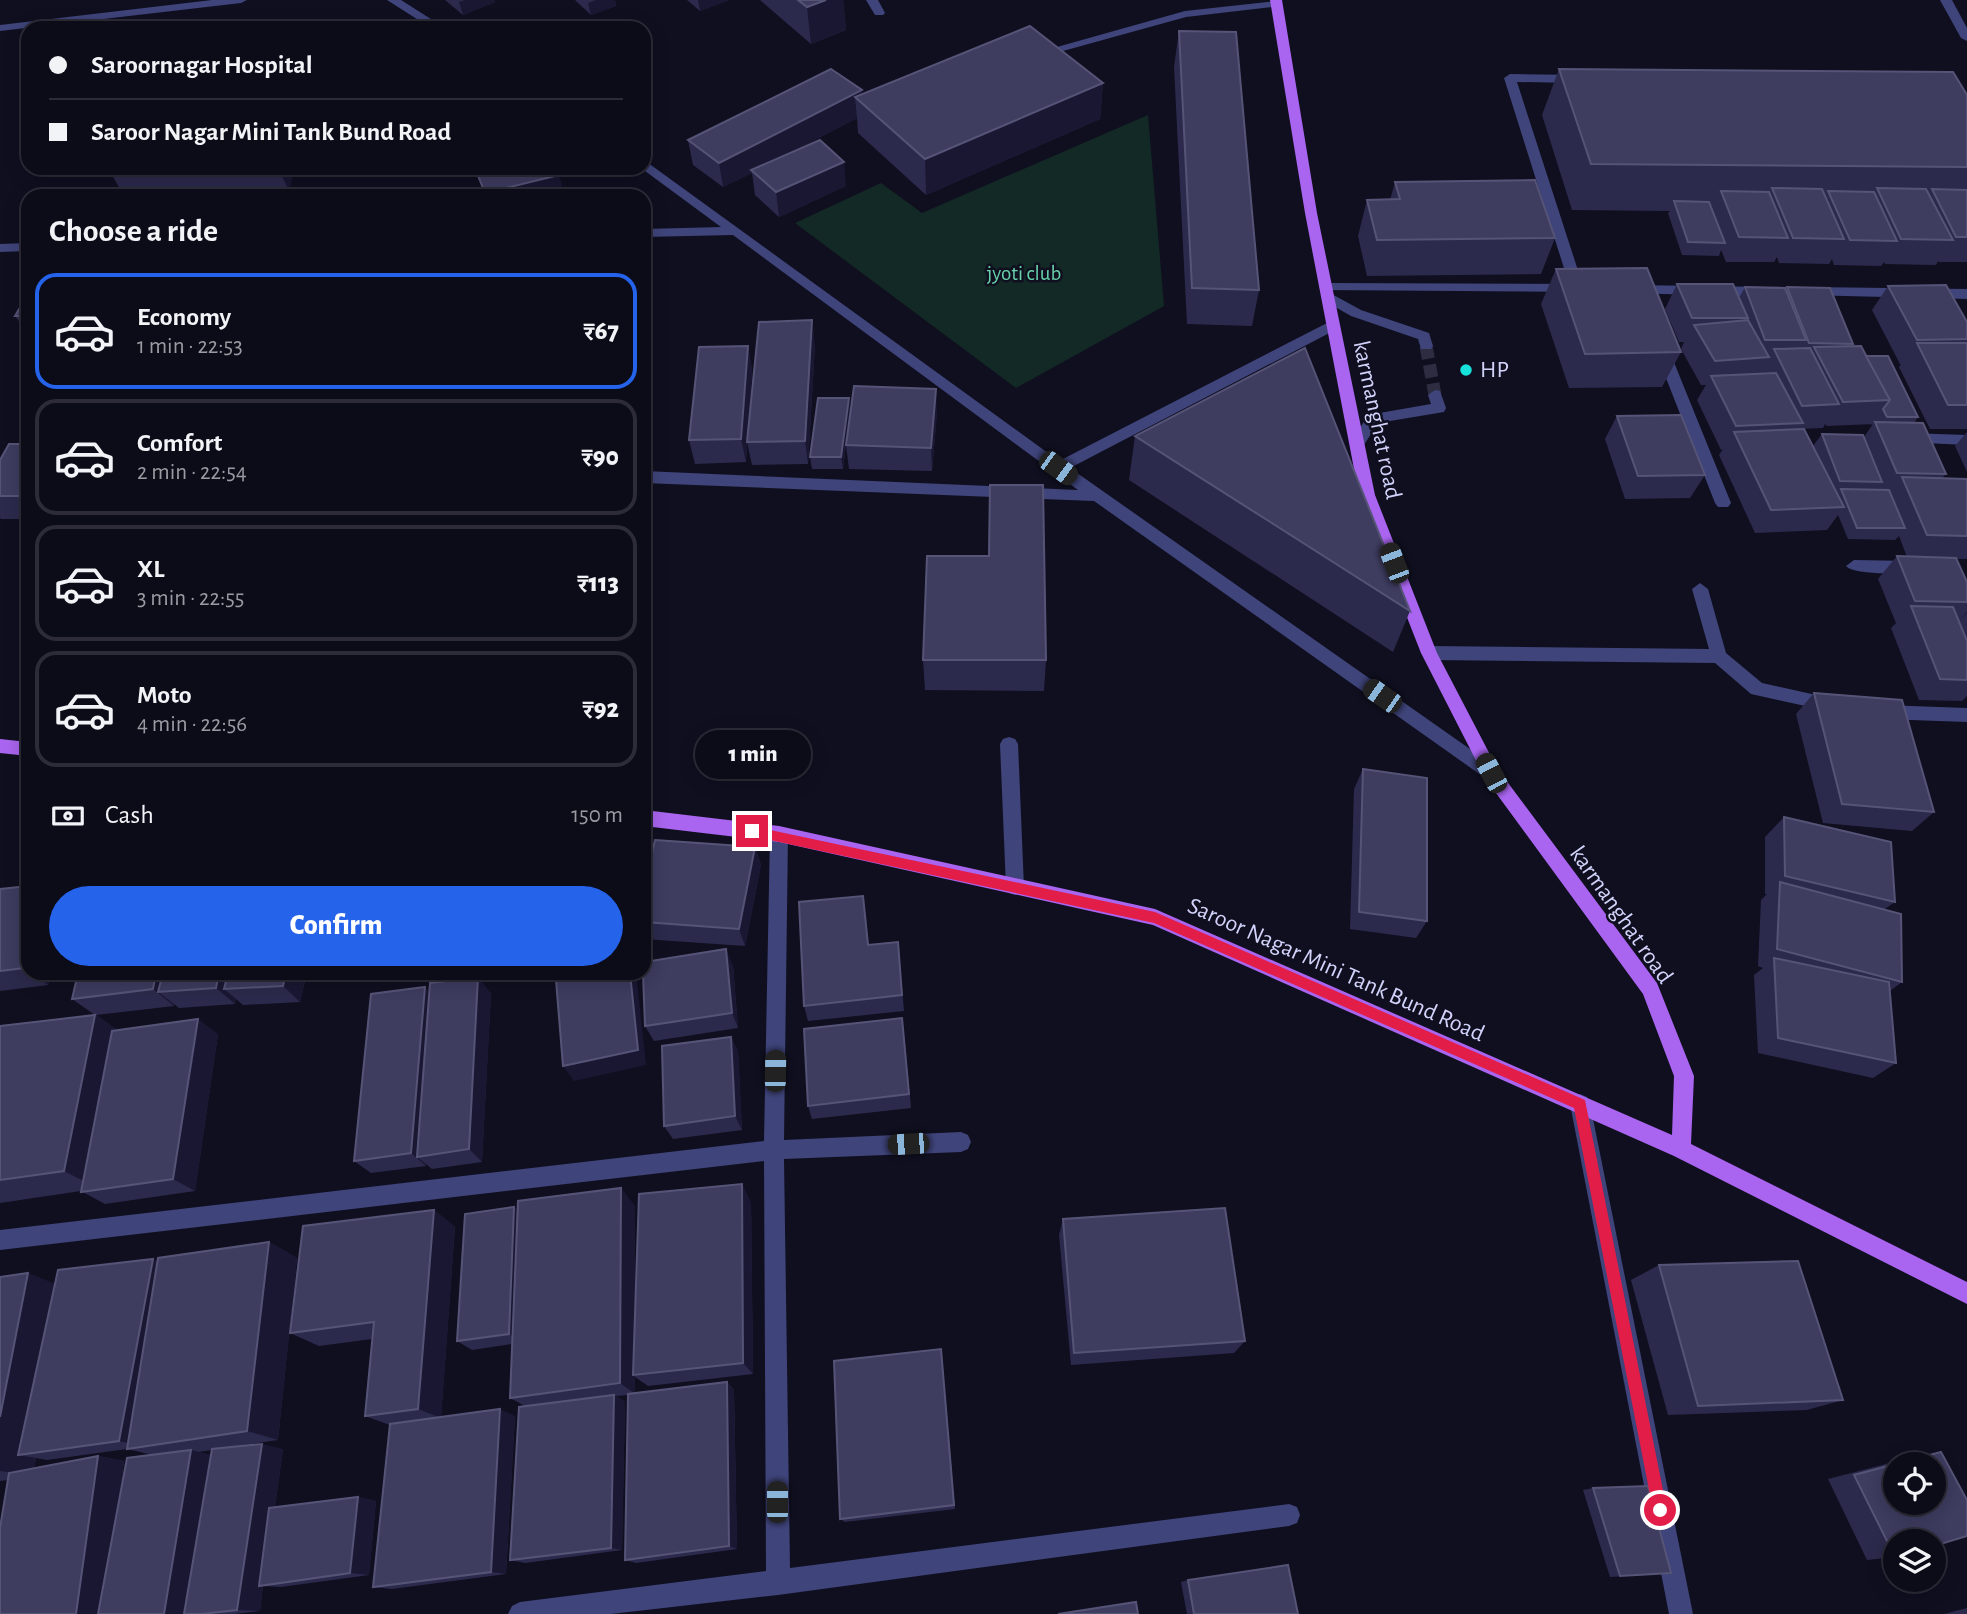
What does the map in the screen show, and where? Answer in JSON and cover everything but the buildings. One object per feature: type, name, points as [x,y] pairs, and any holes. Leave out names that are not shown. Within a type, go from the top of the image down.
[{"type":"main road","name":"karmanghat road","points":[[1276,2],[1327,292],[1367,495],[1429,653],[1491,773],[1650,989],[1684,1076],[1681,1149]]},
{"type":"main road","points":[[0,746],[21,748]]},
{"type":"main road","name":"Saroor Nagar Mini Tank Bund Road","points":[[651,819],[779,834],[1155,918],[1681,1149],[1967,1293]]},
{"type":"street","points":[[87,21],[174,14],[241,0]]},
{"type":"street","points":[[393,0],[428,21]]},
{"type":"street","points":[[872,0],[879,13]]},
{"type":"street","points":[[1946,0],[1967,38]]},
{"type":"street","points":[[1063,47],[1185,14],[1276,2]]},
{"type":"street","points":[[0,28],[21,26]]},
{"type":"street","points":[[1327,292],[1583,289],[1510,78],[1591,79]]},
{"type":"street","points":[[651,169],[1058,468],[1491,773]]},
{"type":"street","points":[[651,233],[735,231]]},
{"type":"street","points":[[0,248],[21,247]]},
{"type":"street","points":[[1614,290],[1640,296],[1942,300],[1967,295]]},
{"type":"street","points":[[1327,292],[1356,313],[1424,336],[1426,346]]},
{"type":"street","points":[[1058,468],[1334,325]]},
{"type":"street","points":[[1658,340],[1723,503]]},
{"type":"street","points":[[1357,444],[1373,419],[1439,408],[1435,395]]},
{"type":"street","points":[[1888,438],[1967,440]]},
{"type":"street","points":[[651,477],[1097,496]]},
{"type":"street","points":[[1854,566],[1929,568]]},
{"type":"street","points":[[1700,589],[1718,656],[1757,689],[1802,701],[1843,706]]},
{"type":"street","points":[[1429,653],[1718,656]]},
{"type":"street","points":[[1871,710],[1912,715],[1967,715]]},
{"type":"street","points":[[1009,744],[1015,887]]},
{"type":"street","points":[[778,1583],[774,1150],[779,834]]},
{"type":"street","points":[[1580,1104],[1681,1614]]},
{"type":"street","points":[[0,1240],[774,1150],[961,1142]]},
{"type":"street","points":[[520,1614],[778,1583],[1289,1515]]},
{"type":"green space","name":"jyoti club","points":[[1148,115],[1164,306],[1016,388],[795,223],[881,183],[922,213]]},
{"type":"tunnel","points":[[1426,346],[1435,395]]},
{"type":"place","name":"HP","points":[[1466,370]]},
{"type":"route","points":[[752,831],[779,834],[1155,918],[1580,1104],[1660,1510]]}]
